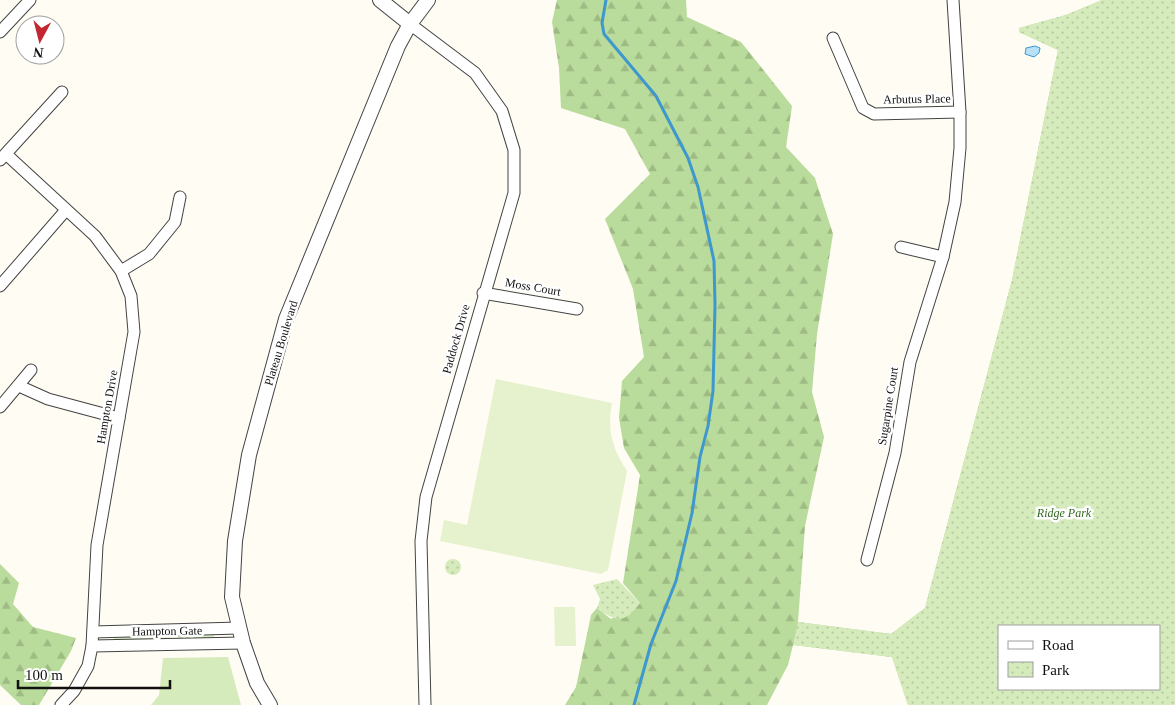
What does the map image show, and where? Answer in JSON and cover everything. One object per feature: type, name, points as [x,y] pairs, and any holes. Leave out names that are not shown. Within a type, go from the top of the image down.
[{"type":"street","points":[[0,32],[30,0]]},
{"type":"street","points":[[380,0],[410,24]]},
{"type":"street","name":"Plateau Boulevard","points":[[270,705],[257,683],[242,644],[232,597],[235,541],[249,455],[286,318],[398,46],[410,24],[428,0]]},
{"type":"street","name":"Sugarpine Court","points":[[867,560],[895,453],[910,362],[943,257],[958,187],[960,112],[953,0]]},
{"type":"street","name":"Paddock Drive","points":[[410,24],[475,73],[502,112],[514,150],[514,193],[426,497],[421,541],[425,705]]},
{"type":"street","name":"Arbutus Place","points":[[833,38],[863,108],[874,114],[960,112]]},
{"type":"street","points":[[3,157],[62,92]]},
{"type":"street","name":"Hampton Drive","points":[[3,157],[95,236],[121,272],[131,296],[134,332],[97,544],[92,646],[88,666],[74,691],[61,705]]},
{"type":"street","points":[[121,272],[149,254],[175,222],[180,196]]},
{"type":"street","points":[[0,286],[66,210]]},
{"type":"street","points":[[901,247],[943,257]]},
{"type":"street","name":"Moss Court","points":[[484,293],[577,309]]},
{"type":"street","points":[[0,407],[31,370]]},
{"type":"street","points":[[19,386],[48,399],[119,418]]},
{"type":"street","name":"Hampton Gate","points":[[93,632],[239,628]]},
{"type":"street","name":"Hampton Gate","points":[[92,646],[242,644]]},
{"type":"green space","points":[[557,0],[686,0],[687,17],[741,42],[792,106],[786,147],[815,178],[833,234],[817,334],[812,392],[824,437],[805,526],[798,622],[891,634],[925,608],[1012,280],[1058,50],[1019,32],[1019,28],[1066,15],[1102,0],[1175,0],[1175,705],[908,705],[892,657],[793,645],[788,665],[767,705],[565,705],[576,687],[591,615],[597,608],[611,619],[640,603],[623,583],[640,475],[624,448],[619,418],[622,381],[644,357],[633,289],[605,219],[650,174],[625,129],[561,108],[559,68],[552,22]]},
{"type":"green space","name":"Ridge Park","points":[[1102,0],[1175,0],[1175,705],[908,705],[892,657],[793,645],[798,622],[891,634],[925,608],[1012,280],[1058,50],[1019,32],[1019,28],[1066,15]]},
{"type":"green space","points":[[496,379],[612,403],[610,422],[612,438],[627,471],[608,570],[601,574],[440,541],[444,520],[467,525]]},
{"type":"green space","points":[[450,559],[456,559],[461,564],[459,573],[450,575],[445,570],[445,564]]},
{"type":"green space","points":[[0,564],[19,583],[13,604],[33,627],[76,638],[71,651],[39,705],[21,705],[0,685]]},
{"type":"green space","points":[[617,579],[640,603],[630,615],[620,619],[610,616],[597,608],[600,599],[593,585]]},
{"type":"green space","points":[[554,607],[575,607],[576,646],[555,646]]},
{"type":"green space","points":[[214,635],[214,642],[115,644],[114,637]]},
{"type":"green space","points":[[228,657],[241,705],[151,705],[159,695],[163,658]]},
{"type":"water","points":[[1035,46],[1040,48],[1039,53],[1034,57],[1025,54],[1026,48]]},
{"type":"waterway","points":[[606,0],[602,23],[604,34],[656,96],[688,158],[698,187],[714,261],[713,391],[708,426],[700,457],[692,513],[676,581],[651,644],[634,705]]}]
